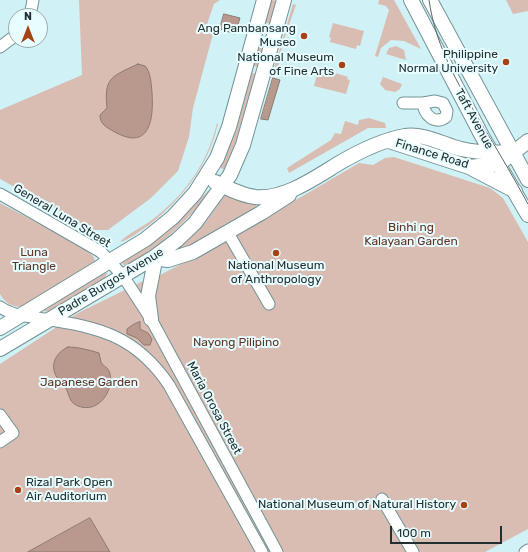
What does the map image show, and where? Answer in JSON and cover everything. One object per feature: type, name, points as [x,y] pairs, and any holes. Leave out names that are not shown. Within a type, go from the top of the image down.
[{"type":"main road","name":"Padre Burgos Avenue","points":[[0,328],[146,239],[173,217],[191,198],[207,177],[217,158],[229,127],[264,0]]},
{"type":"main road","name":"Padre Burgos Avenue","points":[[0,349],[153,258],[177,240],[195,223],[223,186],[244,145],[284,0]]},
{"type":"main road","points":[[404,0],[422,23]]},
{"type":"main road","name":"Taft Avenue","points":[[411,0],[496,159],[528,215]]},
{"type":"main road","name":"Taft Avenue","points":[[430,0],[528,180]]},
{"type":"main road","name":"Finance Road","points":[[207,177],[239,193],[255,197],[277,194],[306,182],[367,149],[389,141],[412,136],[496,159]]},
{"type":"main road","name":"Finance Road","points":[[389,141],[469,167],[496,159]]},
{"type":"main road","points":[[496,159],[512,152],[528,141]]},
{"type":"main road","points":[[469,167],[515,192]]},
{"type":"main road","name":"Finance Road","points":[[153,258],[161,260],[175,259],[228,233],[261,213],[306,182]]},
{"type":"main road","points":[[255,197],[260,200],[263,206],[261,213]]},
{"type":"main road","points":[[151,319],[148,296],[154,266],[153,258]]},
{"type":"street","points":[[439,0],[443,26]]},
{"type":"street","points":[[403,102],[423,103]]},
{"type":"street","name":"General Luna Street","points":[[0,194],[101,252],[110,260]]},
{"type":"street","points":[[228,233],[269,304]]},
{"type":"street","name":"Maria Orosa Street","points":[[110,260],[123,276],[151,319],[277,552]]},
{"type":"street","points":[[0,307],[8,312],[76,324],[102,331],[133,346],[154,364],[169,385],[262,552]]},
{"type":"street","points":[[0,416],[12,433],[0,442]]},
{"type":"street","points":[[382,499],[413,552]]},
{"type":"green space","points":[[79,0],[220,0],[214,4],[206,27],[214,30],[193,108],[189,137],[178,171],[151,198],[108,230],[93,230],[0,179],[0,110],[82,75]]},
{"type":"green space","points":[[272,0],[277,1],[270,24],[265,22]]},
{"type":"green space","points":[[379,0],[394,0],[421,49],[404,41],[391,40],[381,48],[378,57],[375,56],[389,10],[386,6],[378,4]]},
{"type":"green space","points":[[506,0],[528,0],[528,11],[513,14]]},
{"type":"green space","points":[[293,4],[296,5],[283,42],[277,73],[273,72]]},
{"type":"green space","points":[[333,23],[364,31],[360,46],[357,45],[356,49],[330,42],[331,38],[329,37]]},
{"type":"green space","points":[[260,43],[264,45],[258,67],[253,66]]},
{"type":"green space","points":[[396,46],[404,50],[406,60],[386,54],[389,48]]},
{"type":"green space","points":[[322,69],[348,77],[347,79],[350,80],[346,94],[314,86],[318,71],[322,72]]},
{"type":"green space","points":[[252,73],[256,74],[240,133],[224,170],[220,167],[236,131]]},
{"type":"green space","points":[[383,77],[402,84],[400,89],[395,92],[385,90],[380,84]]},
{"type":"green space","points":[[369,118],[385,123],[386,128],[368,128],[289,173],[287,168],[331,140],[335,133],[341,134],[345,121],[358,125],[359,120]]},
{"type":"green space","points":[[217,123],[214,139],[208,154],[201,167],[192,180],[183,192],[173,204],[149,225],[131,237],[120,242],[165,210],[194,177],[208,151]]},
{"type":"green space","points":[[394,157],[490,188],[503,198],[528,242],[528,529],[485,552],[0,552],[0,364],[78,313],[141,282],[160,275],[231,238],[359,163],[373,165],[385,158]]},
{"type":"green space","points":[[208,191],[210,191],[201,203],[172,233],[151,250],[127,266],[122,264],[124,260],[165,234]]},
{"type":"green space","points":[[226,194],[255,203],[258,208],[216,238],[174,252],[206,222]]},
{"type":"green space","name":"Luna Triangle","points":[[0,203],[81,246],[93,256],[95,261],[22,307],[9,304],[0,294]]},
{"type":"green space","points":[[104,272],[107,273],[105,278],[51,312],[43,311]]},
{"type":"shaded area","points":[[224,14],[240,18],[235,34],[220,29]]},
{"type":"shaded area","points":[[138,64],[145,66],[150,75],[152,113],[147,130],[142,136],[135,138],[125,137],[104,125],[100,115],[107,108],[107,90],[111,79],[121,72]]},
{"type":"shaded area","points":[[273,78],[280,80],[268,120],[261,119]]},
{"type":"shaded area","points":[[140,322],[140,329],[148,333],[152,339],[150,345],[144,345],[137,338],[127,334],[127,329]]},
{"type":"shaded area","points":[[68,347],[80,348],[99,353],[102,364],[109,372],[111,381],[107,394],[98,404],[92,407],[85,408],[72,402],[67,390],[59,380],[54,370],[54,361],[63,350]]},
{"type":"shaded area","points":[[90,518],[110,552],[28,552]]},
{"type":"tram line","points":[[429,0],[432,18],[451,70],[468,102],[528,204]]},
{"type":"place","name":"Ang Pambansang Museo","points":[[304,36]]},
{"type":"place","name":"Philippine Normal University","points":[[506,62]]},
{"type":"place","name":"National Museum of Fine Arts","points":[[342,65]]},
{"type":"place","name":"National Museum of Anthropology","points":[[276,253]]},
{"type":"place","name":"Rizal Park Open Air Auditorium","points":[[18,490]]},
{"type":"place","name":"National Museum of Natural History","points":[[464,505]]},
{"type":"park label","name":"Binhi ng Kalayaan Garden","points":[[411,235]]},
{"type":"park label","name":"Nayong Pilipino","points":[[236,343]]},
{"type":"park label","name":"Japanese Garden","points":[[89,383]]}]
